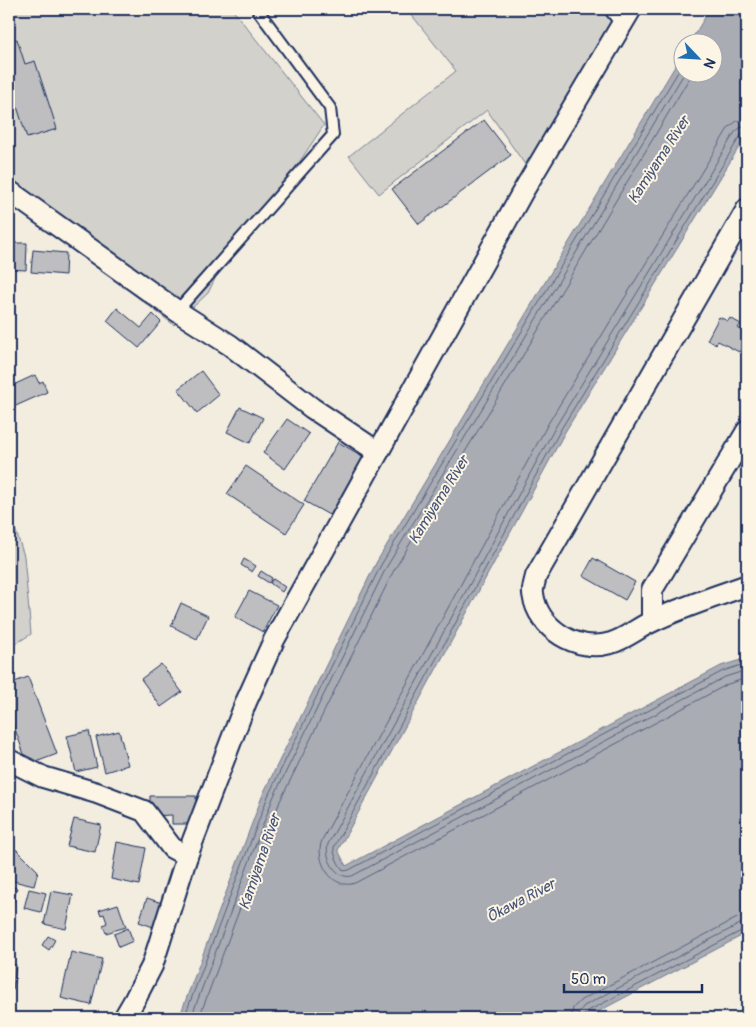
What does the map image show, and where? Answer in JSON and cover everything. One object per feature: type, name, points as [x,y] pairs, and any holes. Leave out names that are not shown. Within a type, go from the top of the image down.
[{"type":"street","points":[[124,1018],[152,966],[187,856],[246,702],[274,640],[620,14]]},
{"type":"street","points":[[9,191],[177,311],[230,344],[312,408],[378,452]]},
{"type":"street","points":[[747,209],[536,576],[533,594],[539,613],[552,630],[570,641],[591,645],[610,643],[652,622],[747,585]]},
{"type":"street","points":[[652,622],[652,590],[747,431]]},
{"type":"street","points":[[9,760],[43,777],[97,793],[144,811],[172,848],[187,856]]},
{"type":"lane","points":[[177,311],[333,135],[330,108],[257,9]]},
{"type":"shaded area","points":[[9,9],[232,9],[324,125],[286,182],[231,246],[208,293],[174,325],[64,241],[9,182]]},
{"type":"shaded area","points":[[407,9],[621,9],[526,166],[487,110],[379,194],[349,156],[456,71]]},
{"type":"shaded area","points":[[9,510],[24,556],[31,634],[9,648]]},
{"type":"water","points":[[710,9],[747,9],[747,134],[565,432],[338,850],[346,866],[721,666],[747,658],[747,933],[586,1018],[179,1018],[263,794],[376,563],[674,68],[674,82],[724,82],[724,32],[696,32]]},
{"type":"building","points":[[17,39],[25,64],[35,61],[57,129],[27,138],[9,81],[9,41]]},
{"type":"building","points":[[484,120],[511,155],[419,224],[392,189]]},
{"type":"building","points":[[9,243],[27,243],[26,270],[9,269]]},
{"type":"building","points":[[33,250],[66,253],[65,275],[31,272]]},
{"type":"building","points":[[117,308],[141,328],[153,314],[161,322],[139,348],[107,321]]},
{"type":"building","points":[[719,317],[728,321],[730,318],[741,324],[738,328],[747,333],[739,352],[718,341],[716,344],[707,340]]},
{"type":"building","points":[[201,371],[219,395],[197,413],[178,389]]},
{"type":"building","points":[[35,375],[39,383],[43,381],[47,392],[9,409],[9,387]]},
{"type":"building","points":[[240,407],[263,418],[250,443],[227,432]]},
{"type":"building","points":[[287,419],[309,434],[285,469],[263,453]]},
{"type":"building","points":[[338,442],[364,457],[331,516],[304,501]]},
{"type":"building","points":[[246,466],[304,505],[286,533],[227,494]]},
{"type":"building","points":[[593,558],[635,582],[625,600],[583,576]]},
{"type":"building","points":[[244,559],[256,566],[252,572],[241,565]]},
{"type":"building","points":[[261,571],[272,578],[269,583],[258,576]]},
{"type":"building","points":[[273,579],[285,587],[282,592],[270,583]]},
{"type":"building","points":[[249,591],[277,605],[263,632],[235,617]]},
{"type":"building","points":[[181,603],[208,616],[197,639],[171,626]]},
{"type":"building","points":[[161,664],[182,692],[161,707],[141,679]]},
{"type":"building","points":[[28,677],[57,754],[28,765],[9,713],[9,684]]},
{"type":"building","points":[[89,731],[97,767],[76,772],[67,736]]},
{"type":"building","points":[[119,731],[128,765],[105,772],[96,737]]},
{"type":"building","points":[[150,796],[196,796],[196,824],[172,824],[172,815],[150,816]]},
{"type":"building","points":[[74,819],[101,825],[95,852],[67,846]]},
{"type":"building","points":[[117,842],[146,848],[139,885],[111,879]]},
{"type":"building","points":[[9,848],[17,850],[38,871],[34,886],[9,880]]},
{"type":"building","points":[[9,886],[17,888],[12,908],[9,908]]},
{"type":"building","points":[[29,889],[46,893],[41,912],[24,908]]},
{"type":"building","points":[[51,891],[73,895],[66,929],[44,924]]},
{"type":"building","points":[[147,898],[168,905],[159,929],[139,922]]},
{"type":"building","points":[[118,904],[126,927],[106,933],[103,925],[107,923],[104,914],[101,915],[99,910]]},
{"type":"building","points":[[128,928],[133,941],[119,947],[114,934]]},
{"type":"building","points":[[48,936],[55,940],[49,950],[42,945]]},
{"type":"building","points":[[71,952],[102,959],[91,1005],[61,998]]},
{"type":"building","points":[[9,964],[16,965],[13,990],[9,990]]},
{"type":"water label","name":"Kamiyama River","points":[[659,160]]},
{"type":"water label","name":"Kamiyama River","points":[[439,500]]},
{"type":"water label","name":"Kamiyama River","points":[[260,862]]},
{"type":"water label","name":"Ōkawa River","points":[[521,901]]}]
